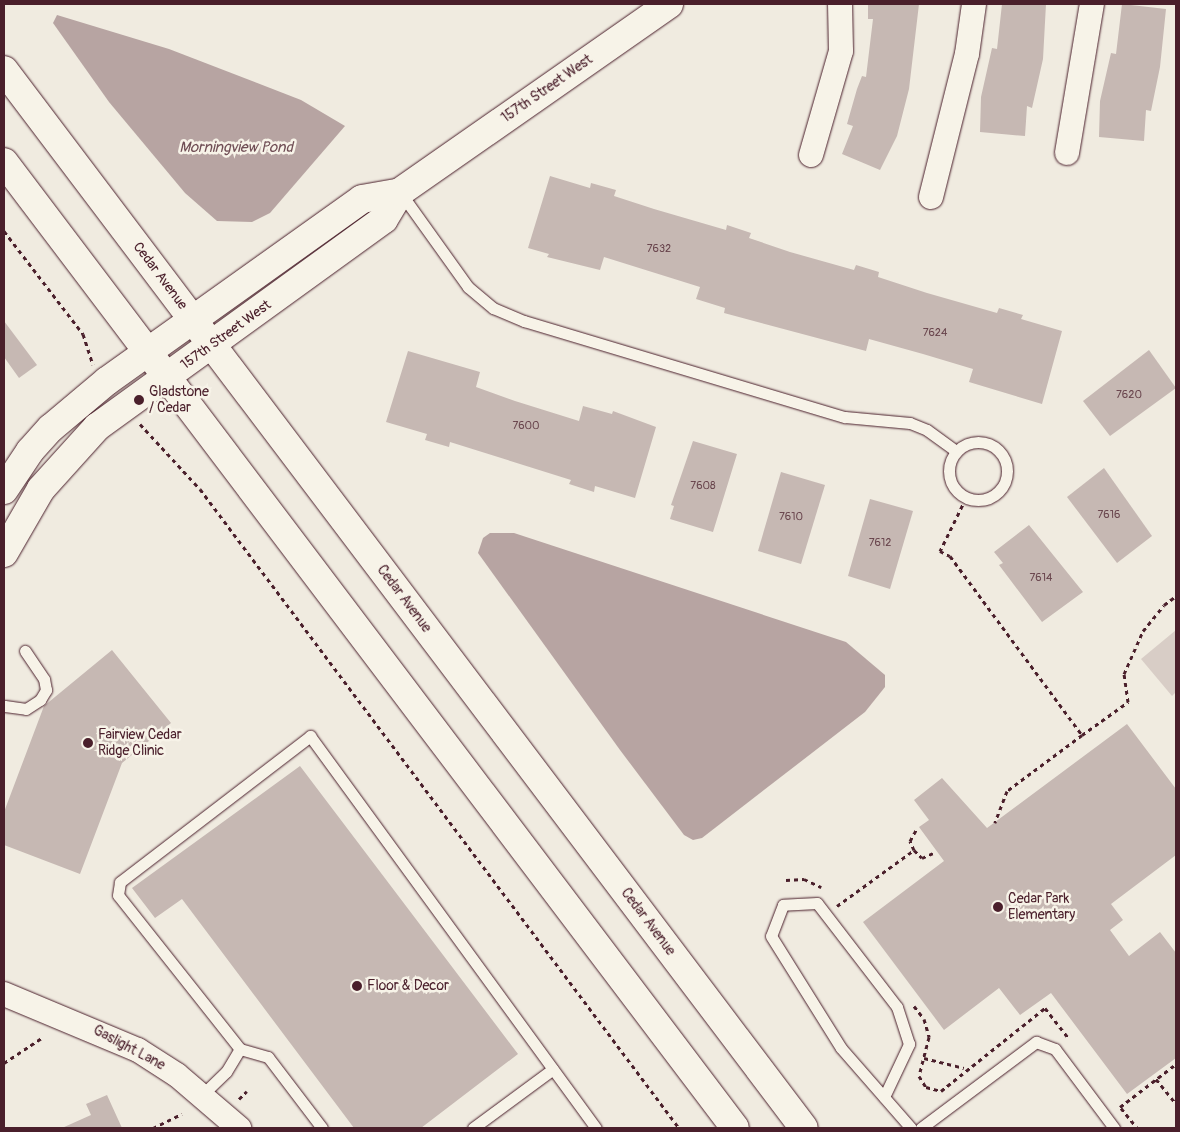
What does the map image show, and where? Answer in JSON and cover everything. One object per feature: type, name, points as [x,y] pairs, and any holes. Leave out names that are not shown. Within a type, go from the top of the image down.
[{"type":"main road","name":"157th Street West","points":[[4,553],[26,511],[59,465],[97,427],[212,346],[384,219],[400,192],[669,4]]},
{"type":"main road","name":"Cedar Avenue","points":[[4,70],[804,1128]]},
{"type":"main road","points":[[4,162],[169,376],[734,1128]]},
{"type":"main road","name":"157th Street West","points":[[4,490],[30,451],[51,428],[107,381],[362,199],[400,192]]},
{"type":"street","points":[[811,155],[841,51],[840,4]]},
{"type":"street","points":[[931,197],[966,54],[974,4]]},
{"type":"street","points":[[1067,153],[1092,4]]},
{"type":"street","name":"Gaslight Lane","points":[[4,994],[117,1040],[202,1095],[239,1128]]},
{"type":"lane","points":[[400,192],[468,287],[493,308],[524,321],[845,417],[910,423],[927,430],[956,451]]},
{"type":"lane","points":[[972,442],[985,442],[996,447],[1008,466],[1004,484],[992,496],[976,501],[966,498],[949,476],[956,451],[972,442]]},
{"type":"lane","points":[[5,706],[26,709],[40,700],[46,690],[44,679],[25,651]]},
{"type":"lane","points":[[322,1128],[268,1057],[240,1049],[118,895],[120,882],[310,736],[596,1128]]},
{"type":"lane","points":[[884,1097],[909,1044],[897,1007],[817,903],[783,905],[772,936],[841,1048],[911,1128]]},
{"type":"lane","points":[[921,1128],[1036,1042],[1055,1049],[1114,1128]]},
{"type":"lane","points":[[202,1095],[226,1072],[240,1049]]},
{"type":"lane","points":[[474,1128],[553,1069]]},
{"type":"path","points":[[4,231],[82,334],[93,365],[107,381]]},
{"type":"path","points":[[127,406],[200,489],[679,1128]]},
{"type":"path","points":[[966,498],[940,551],[950,556],[1082,735]]},
{"type":"path","points":[[995,822],[1007,791],[1128,702],[1124,674],[1143,631],[1176,596]]},
{"type":"path","points":[[916,830],[910,841],[914,850],[922,858],[933,853]]},
{"type":"path","points":[[837,907],[914,850]]},
{"type":"path","points":[[4,1063],[43,1037]]},
{"type":"path","points":[[924,1058],[965,1068]]},
{"type":"path","points":[[1120,1107],[1176,1064]]},
{"type":"path","points":[[1156,1079],[1176,1104]]},
{"type":"path","points":[[153,1128],[182,1114]]},
{"type":"shaded area","points":[[1176,630],[1176,692],[1172,696],[1141,659]]},
{"type":"water","name":"Morningview Pond","points":[[57,15],[169,49],[301,100],[345,126],[270,213],[252,222],[217,221],[185,193],[109,102],[53,23]]},
{"type":"water","points":[[490,533],[514,533],[846,642],[885,675],[885,687],[865,712],[702,838],[693,840],[684,835],[620,750],[478,553],[483,538]]},
{"type":"building","points":[[868,4],[919,4],[909,89],[897,136],[880,170],[842,154],[853,126],[847,124],[857,89],[862,76],[866,77],[873,19],[868,19]]},
{"type":"building","points":[[1002,4],[1046,4],[1043,59],[1032,108],[1027,106],[1025,136],[980,132],[981,97],[992,48],[997,49]]},
{"type":"building","points":[[1122,4],[1166,9],[1160,67],[1151,111],[1146,110],[1144,141],[1099,137],[1100,101],[1111,53],[1116,54]]},
{"type":"building","points":[[550,176],[590,188],[591,183],[616,190],[614,196],[726,230],[727,225],[751,233],[749,238],[790,252],[854,270],[856,265],[879,272],[878,277],[927,293],[997,313],[999,308],[1023,315],[1021,319],[1062,331],[1042,404],[969,382],[973,369],[923,354],[869,339],[866,351],[724,313],[725,308],[696,299],[700,287],[604,257],[600,270],[547,257],[549,254],[528,248]]},
{"type":"building","points":[[4,321],[37,365],[19,378],[4,357]]},
{"type":"building","points":[[1149,350],[1176,388],[1110,436],[1083,401]]},
{"type":"building","points":[[408,351],[480,372],[476,387],[579,421],[583,406],[612,414],[613,411],[656,427],[635,498],[595,486],[594,492],[569,484],[571,480],[450,442],[449,447],[425,440],[427,434],[386,422]]},
{"type":"building","points":[[693,441],[737,454],[713,532],[670,519],[674,506],[671,505]]},
{"type":"building","points":[[1104,468],[1152,536],[1117,563],[1067,497]]},
{"type":"building","points":[[781,472],[825,485],[801,564],[758,551]]},
{"type":"building","points":[[870,499],[913,511],[890,589],[848,576]]},
{"type":"building","points":[[1029,525],[1083,592],[1042,622],[999,565],[1003,563],[994,552]]},
{"type":"building","name":"Fairview Cedar Ridge Clinic","points":[[112,650],[171,723],[122,763],[80,874],[4,845],[4,812],[44,706]]},
{"type":"building","name":"Cedar Park Elementary","points":[[1127,724],[1176,789],[1176,855],[1111,904],[1123,920],[1110,930],[1129,956],[1160,932],[1176,953],[1176,1058],[1127,1094],[1051,993],[1020,1015],[999,988],[944,1030],[863,922],[944,861],[919,827],[929,820],[914,800],[942,778],[987,828]]},
{"type":"building","name":"Floor & Decor","points":[[300,766],[518,1054],[421,1128],[354,1128],[182,899],[155,918],[132,888]]},
{"type":"building","points":[[107,1095],[122,1128],[62,1128],[91,1115],[86,1104]]},
{"type":"place","name":"Gladstone / Cedar","points":[[139,400]]},
{"type":"place","name":"Fairview Cedar Ridge Clinic","points":[[88,743]]},
{"type":"place","name":"Cedar Park Elementary","points":[[998,907]]},
{"type":"place","name":"Floor & Decor","points":[[357,986]]}]
